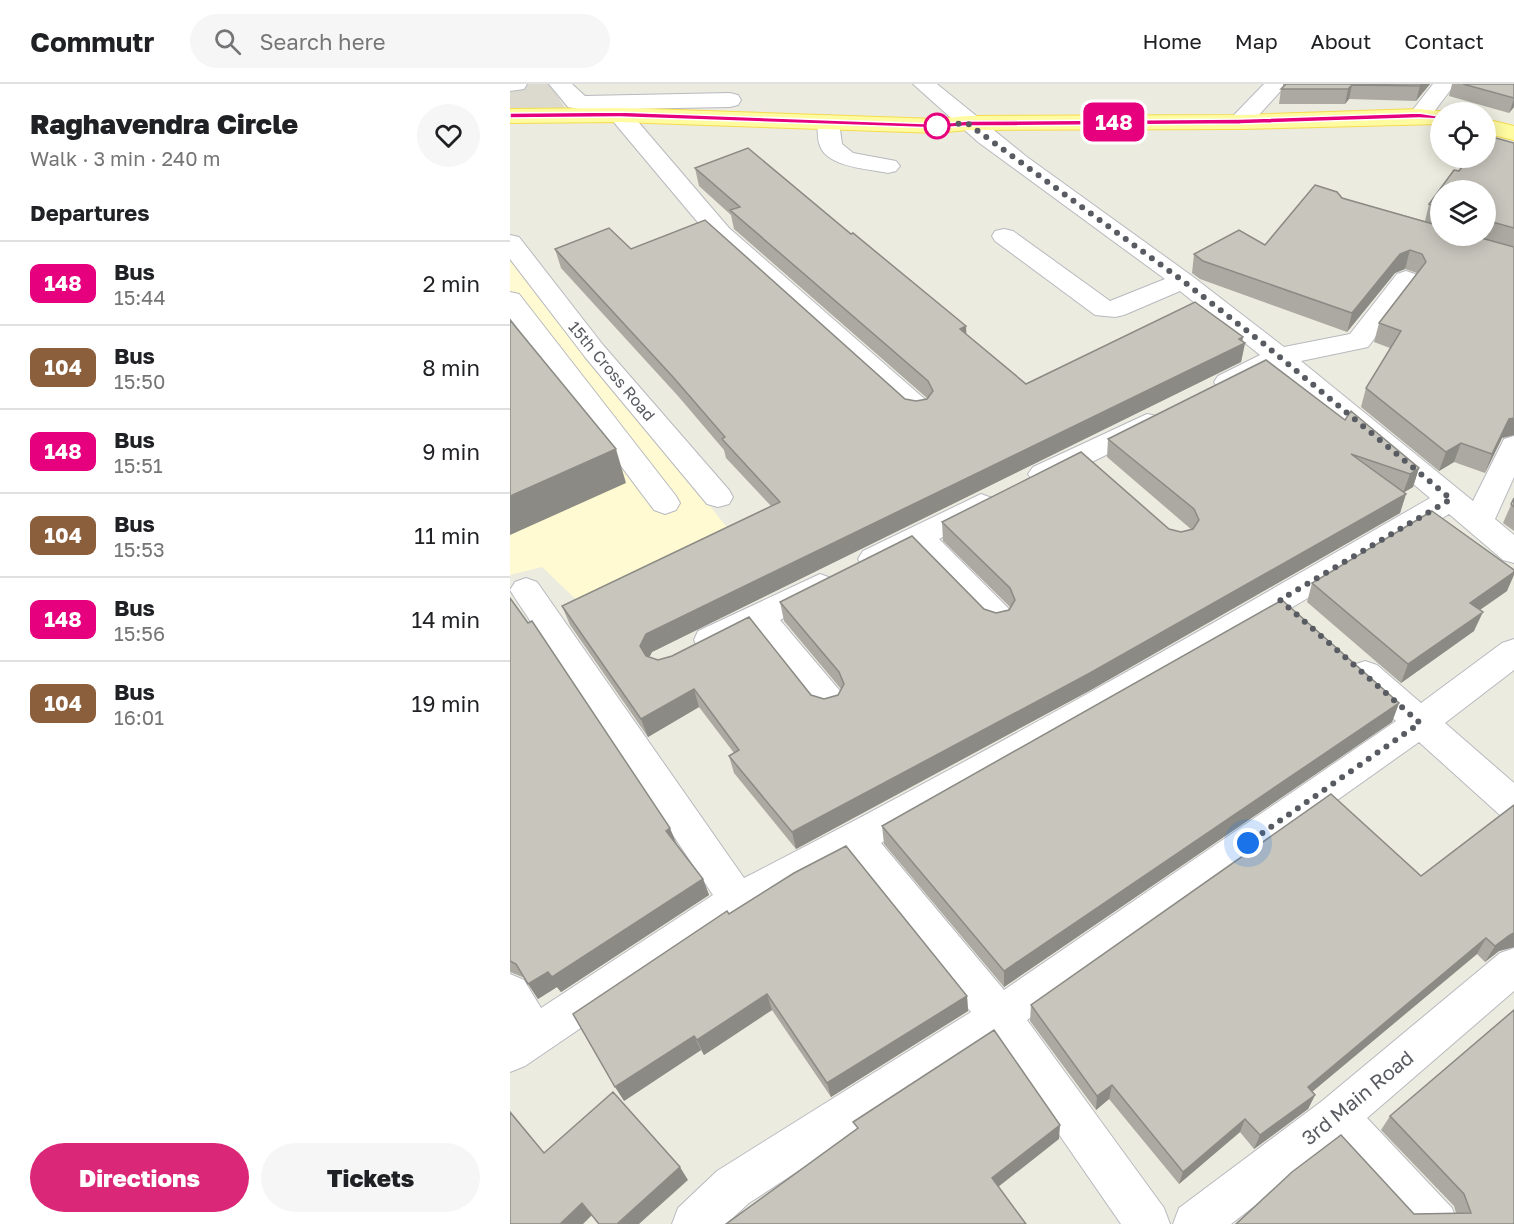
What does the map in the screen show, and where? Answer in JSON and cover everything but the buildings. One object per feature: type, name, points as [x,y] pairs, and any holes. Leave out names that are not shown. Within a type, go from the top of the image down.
[{"type":"main road","points":[[510,116],[563,98],[620,114],[937,126],[967,123],[1240,122],[1429,116]]},
{"type":"main road","points":[[1496,129],[1514,133]]},
{"type":"street","points":[[510,85],[516,84]]},
{"type":"street","points":[[537,84],[563,98],[585,103],[724,92],[744,119]]},
{"type":"street","points":[[924,84],[967,123],[1183,281],[1281,356],[1514,552]]},
{"type":"street","points":[[1240,122],[1276,84]]},
{"type":"street","points":[[1429,116],[1444,84]]},
{"type":"street","points":[[620,114],[720,232],[918,409]]},
{"type":"street","points":[[828,122],[831,146],[846,158],[888,166]]},
{"type":"street","points":[[1004,236],[1104,309],[1114,309],[1183,281]]},
{"type":"street","name":"15th Cross Road","points":[[510,242],[594,351],[718,497]]},
{"type":"street","points":[[1208,393],[1281,356],[1359,341],[1406,279]]},
{"type":"street","points":[[510,300],[665,503]]},
{"type":"street","points":[[686,652],[1176,408]]},
{"type":"street","points":[[1478,522],[1514,446]]},
{"type":"street","points":[[1083,455],[1109,478]]},
{"type":"street","points":[[510,993],[522,1043],[738,900],[855,839],[1280,600],[1451,499]]},
{"type":"street","points":[[918,537],[997,617]]},
{"type":"street","points":[[526,590],[738,900]]},
{"type":"street","points":[[1280,600],[1306,623]]},
{"type":"street","points":[[758,616],[828,700]]},
{"type":"street","points":[[694,1224],[733,1187],[1000,1016],[1420,723],[1514,652]]},
{"type":"street","points":[[1341,654],[1514,805]]},
{"type":"street","points":[[855,839],[1000,1016],[1148,1224]]},
{"type":"street","name":"3rd Main Road","points":[[1195,1224],[1337,1116],[1514,966]]},
{"type":"street","points":[[1337,1116],[1436,1224]]},
{"type":"shaded area","points":[[510,84],[550,84],[566,110],[510,110]]},
{"type":"shaded area","points":[[510,259],[730,531],[586,609],[542,567],[510,575]]},
{"type":"bus line","name":"148","points":[[510,116],[620,114],[937,126],[967,123],[1240,122],[1430,117]]},
{"type":"route","points":[[937,126],[967,123],[1183,281],[1298,370],[1451,499],[1280,600],[1420,723],[1248,843]]}]
